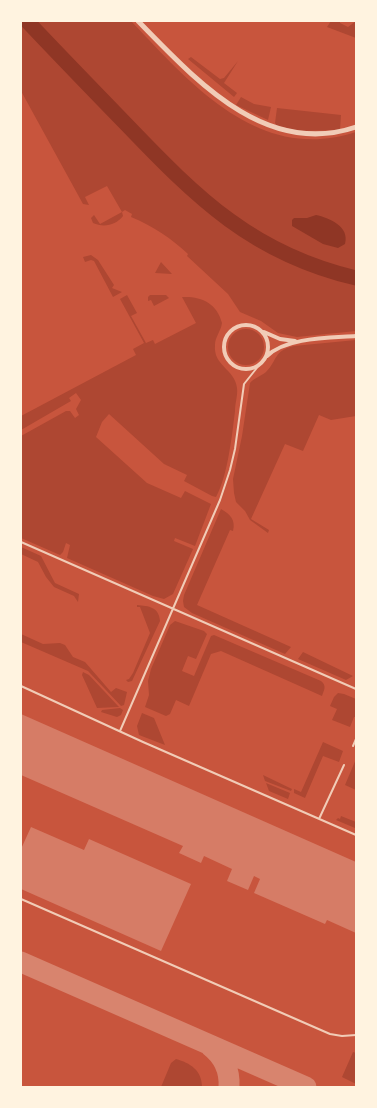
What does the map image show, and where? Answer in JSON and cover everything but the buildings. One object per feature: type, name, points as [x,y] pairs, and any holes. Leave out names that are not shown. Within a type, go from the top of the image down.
[{"type":"street","points":[[138,21],[171,55],[209,89],[259,122],[277,129],[304,135],[338,133],[356,127]]},
{"type":"street","points":[[298,342],[274,337],[257,328],[246,325],[234,328],[226,337],[223,347],[226,359],[237,368],[249,369],[262,363],[273,351],[298,342],[356,336]]},
{"type":"street","points":[[257,328],[264,335],[268,343],[267,352],[262,363]]},
{"type":"lane","points":[[120,731],[219,503],[230,470],[245,382],[262,363]]},
{"type":"lane","points":[[21,542],[356,690]]},
{"type":"lane","points":[[21,686],[356,835]]},
{"type":"lane","points":[[353,746],[356,739]]},
{"type":"lane","points":[[320,819],[344,765]]},
{"type":"lane","points":[[21,899],[330,1034],[342,1036],[356,1035]]},
{"type":"shaded area","points":[[21,21],[131,21],[203,92],[230,112],[258,128],[288,137],[321,139],[356,132],[356,331],[297,337],[278,333],[261,321],[240,312],[228,294],[175,243],[162,233],[131,217],[132,214],[125,210],[122,212],[107,186],[85,197],[89,205],[83,204],[21,91]]},
{"type":"shaded area","points":[[331,21],[340,21],[340,23],[348,27],[356,21],[356,38],[327,27]]},
{"type":"shaded area","points":[[191,57],[220,79],[224,78],[238,61],[224,83],[237,93],[234,97],[188,59]]},
{"type":"shaded area","points":[[241,97],[254,104],[271,107],[268,120],[236,105]]},
{"type":"shaded area","points":[[277,108],[341,115],[340,130],[299,131],[277,126],[275,123]]},
{"type":"shaded area","points":[[122,212],[123,216],[117,222],[110,225],[101,225],[93,223],[91,218],[94,215],[100,224]]},
{"type":"shaded area","points":[[316,215],[327,218],[341,228],[346,238],[345,244],[338,248],[323,244],[292,226],[294,218],[307,218]]},
{"type":"shaded area","points":[[91,255],[98,260],[114,285],[112,288],[122,292],[113,297],[94,261],[85,262],[83,257]]},
{"type":"shaded area","points":[[161,262],[172,274],[155,273]]},
{"type":"shaded area","points":[[127,295],[137,313],[131,316],[146,343],[153,340],[155,344],[196,323],[182,297],[196,298],[212,306],[220,316],[222,323],[215,342],[215,352],[217,358],[232,376],[237,388],[229,455],[224,478],[216,497],[184,481],[187,475],[164,464],[109,414],[102,422],[96,437],[147,483],[181,498],[185,491],[211,504],[195,546],[175,538],[174,541],[193,549],[173,594],[164,599],[153,596],[67,558],[70,545],[66,543],[60,555],[21,538],[21,436],[66,411],[70,411],[75,418],[79,415],[76,409],[81,400],[76,393],[69,398],[71,401],[21,430],[21,416],[136,355],[133,349],[144,343],[120,299]]},
{"type":"shaded area","points":[[150,295],[166,295],[169,298],[154,306],[151,300],[148,301]]},
{"type":"shaded area","points":[[246,329],[253,330],[259,334],[263,340],[263,354],[259,360],[253,364],[246,365],[239,364],[233,360],[229,354],[228,347],[229,340],[233,334],[239,330]]},
{"type":"shaded area","points":[[356,340],[356,416],[331,420],[319,415],[303,451],[285,444],[251,519],[269,530],[268,533],[250,520],[245,511],[236,502],[234,493],[233,479],[250,383],[270,368],[282,350],[294,346]]},
{"type":"shaded area","points":[[221,509],[232,518],[234,524],[233,531],[230,530],[197,605],[291,647],[285,654],[192,613],[184,607],[184,595]]},
{"type":"shaded area","points":[[21,547],[41,556],[55,583],[79,594],[78,602],[74,596],[54,587],[38,562],[21,554]]},
{"type":"shaded area","points":[[137,605],[153,608],[158,613],[160,621],[132,681],[128,682],[126,680],[133,673],[150,633],[140,607],[137,607]]},
{"type":"shaded area","points":[[175,621],[204,631],[207,634],[196,659],[188,656],[182,671],[194,676],[211,636],[214,635],[321,681],[324,686],[322,696],[221,651],[211,654],[189,706],[176,700],[170,714],[166,716],[145,707],[149,695],[148,681],[151,669],[170,625]]},
{"type":"shaded area","points":[[21,634],[43,644],[60,643],[65,645],[73,657],[85,662],[111,692],[116,688],[127,692],[124,705],[121,706],[88,671],[21,642]]},
{"type":"shaded area","points":[[303,652],[353,676],[346,680],[298,659]]},
{"type":"shaded area","points":[[83,672],[89,675],[119,707],[97,708],[82,675]]},
{"type":"shaded area","points":[[338,693],[356,699],[356,717],[354,717],[350,727],[332,720],[337,709],[330,706]]},
{"type":"shaded area","points":[[120,708],[123,710],[121,715],[117,717],[101,712],[102,710]]},
{"type":"shaded area","points":[[142,713],[154,718],[165,745],[139,735],[137,726]]},
{"type":"shaded area","points":[[323,742],[343,751],[339,762],[323,756],[305,798],[294,793],[294,789],[301,792]]},
{"type":"shaded area","points":[[356,759],[356,790],[345,785]]},
{"type":"shaded area","points":[[263,775],[292,789],[291,791],[265,781]]},
{"type":"shaded area","points":[[266,783],[290,793],[288,799],[269,791]]},
{"type":"shaded area","points":[[341,816],[356,822],[355,828],[336,820],[340,819]]},
{"type":"shaded area","points":[[353,1052],[356,1053],[356,1084],[342,1077]]},
{"type":"shaded area","points":[[176,1059],[194,1068],[200,1076],[202,1087],[161,1087],[171,1063]]},
{"type":"waterway","points":[[27,21],[153,152],[203,199],[229,220],[287,254],[319,268],[356,278]]},
{"type":"taxiway","points":[[21,962],[306,1087]]},
{"type":"taxiway","points":[[210,1046],[219,1054],[225,1064],[229,1087]]}]
